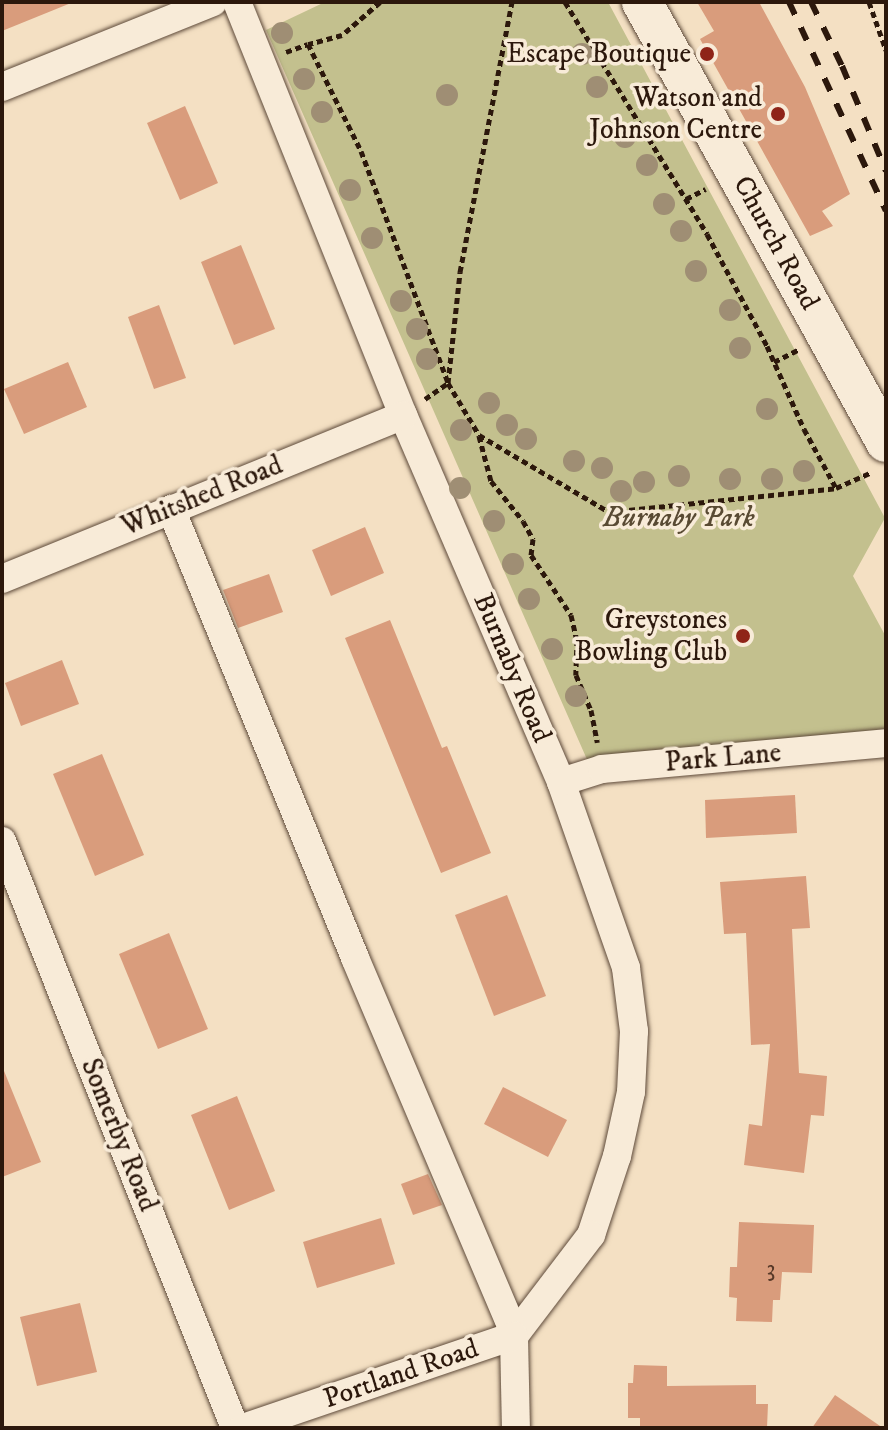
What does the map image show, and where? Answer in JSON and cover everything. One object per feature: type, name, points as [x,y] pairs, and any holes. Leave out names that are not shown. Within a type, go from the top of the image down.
[{"type":"main road","name":"Church Road","points":[[642,2],[880,457]]},
{"type":"street","points":[[2,87],[213,2]]},
{"type":"street","name":"Burnaby Road","points":[[237,2],[403,415],[561,782],[626,968],[634,1031],[631,1092],[617,1156],[591,1235],[514,1336]]},
{"type":"street","name":"Whitshed Road","points":[[2,579],[403,415]]},
{"type":"street","points":[[171,509],[514,1336],[516,1428]]},
{"type":"street","name":"Park Lane","points":[[561,782],[602,769],[886,743]]},
{"type":"street","name":"Somerby Road","points":[[2,841],[235,1428]]},
{"type":"street","name":"Portland Road","points":[[243,1428],[514,1336]]},
{"type":"path","points":[[380,2],[342,35],[308,44],[361,151],[448,383],[479,435],[491,481],[523,521],[533,539],[531,555],[571,615],[577,640],[576,675],[591,710],[602,769]]},
{"type":"path","points":[[403,415],[448,383],[460,272],[512,2]]},
{"type":"path","points":[[565,2],[707,234],[767,346],[804,429],[836,488]]},
{"type":"path","points":[[869,2],[886,50]]},
{"type":"path","points":[[479,435],[609,512],[836,488],[880,457]]},
{"type":"green space","name":"Burnaby Park","points":[[325,2],[608,2],[885,518],[853,576],[886,637],[886,737],[589,764],[266,30]]},
{"type":"building","points":[[2,2],[71,2],[71,3],[2,31]]},
{"type":"building","name":"Watson and Johnson Centre","points":[[697,2],[759,2],[805,87],[850,194],[822,211],[833,226],[810,236],[700,39],[714,31]]},
{"type":"building","points":[[185,106],[218,183],[180,200],[147,123]]},
{"type":"building","points":[[241,245],[275,329],[234,345],[201,262]]},
{"type":"building","points":[[159,305],[186,378],[154,389],[128,317]]},
{"type":"building","points":[[68,362],[87,407],[24,434],[4,389]]},
{"type":"building","points":[[365,527],[384,573],[331,596],[312,550]]},
{"type":"building","points":[[269,574],[283,612],[238,628],[223,590]]},
{"type":"building","points":[[390,620],[442,748],[447,746],[491,853],[441,873],[345,638]]},
{"type":"building","points":[[62,660],[79,704],[21,726],[5,683]]},
{"type":"building","points":[[102,754],[144,855],[95,876],[53,774]]},
{"type":"building","points":[[795,795],[797,833],[706,838],[705,800]]},
{"type":"building","points":[[806,876],[810,928],[792,929],[799,1073],[827,1076],[824,1116],[811,1115],[804,1173],[744,1165],[749,1124],[762,1126],[770,1044],[751,1045],[746,933],[724,934],[720,882]]},
{"type":"building","points":[[507,895],[546,996],[494,1016],[455,915]]},
{"type":"building","points":[[169,933],[208,1029],[158,1049],[119,954]]},
{"type":"building","points":[[2,1066],[41,1162],[2,1177]]},
{"type":"building","points":[[503,1087],[567,1120],[548,1157],[484,1124]]},
{"type":"building","points":[[237,1096],[275,1191],[229,1210],[191,1115]]},
{"type":"building","points":[[428,1174],[442,1205],[413,1215],[401,1184]]},
{"type":"building","points":[[381,1218],[395,1264],[317,1288],[303,1242]]},
{"type":"building","points":[[739,1222],[814,1225],[812,1273],[782,1272],[780,1300],[773,1300],[772,1322],[736,1321],[737,1298],[729,1297],[730,1267],[737,1267]]},
{"type":"building","points":[[80,1303],[97,1372],[37,1386],[20,1317]]},
{"type":"building","points":[[634,1365],[667,1366],[667,1386],[756,1385],[756,1404],[768,1404],[767,1428],[640,1428],[640,1418],[628,1418],[628,1383],[633,1383]]},
{"type":"building","points":[[835,1395],[883,1428],[812,1428]]},
{"type":"railway","points":[[789,2],[886,211]]},
{"type":"railway","points":[[811,2],[886,171]]},
{"type":"place","name":"Escape Boutique","points":[[707,54]]},
{"type":"place","name":"Watson and Johnson Centre","points":[[778,114]]},
{"type":"place","name":"Greystones Bowling Club","points":[[743,636]]}]
